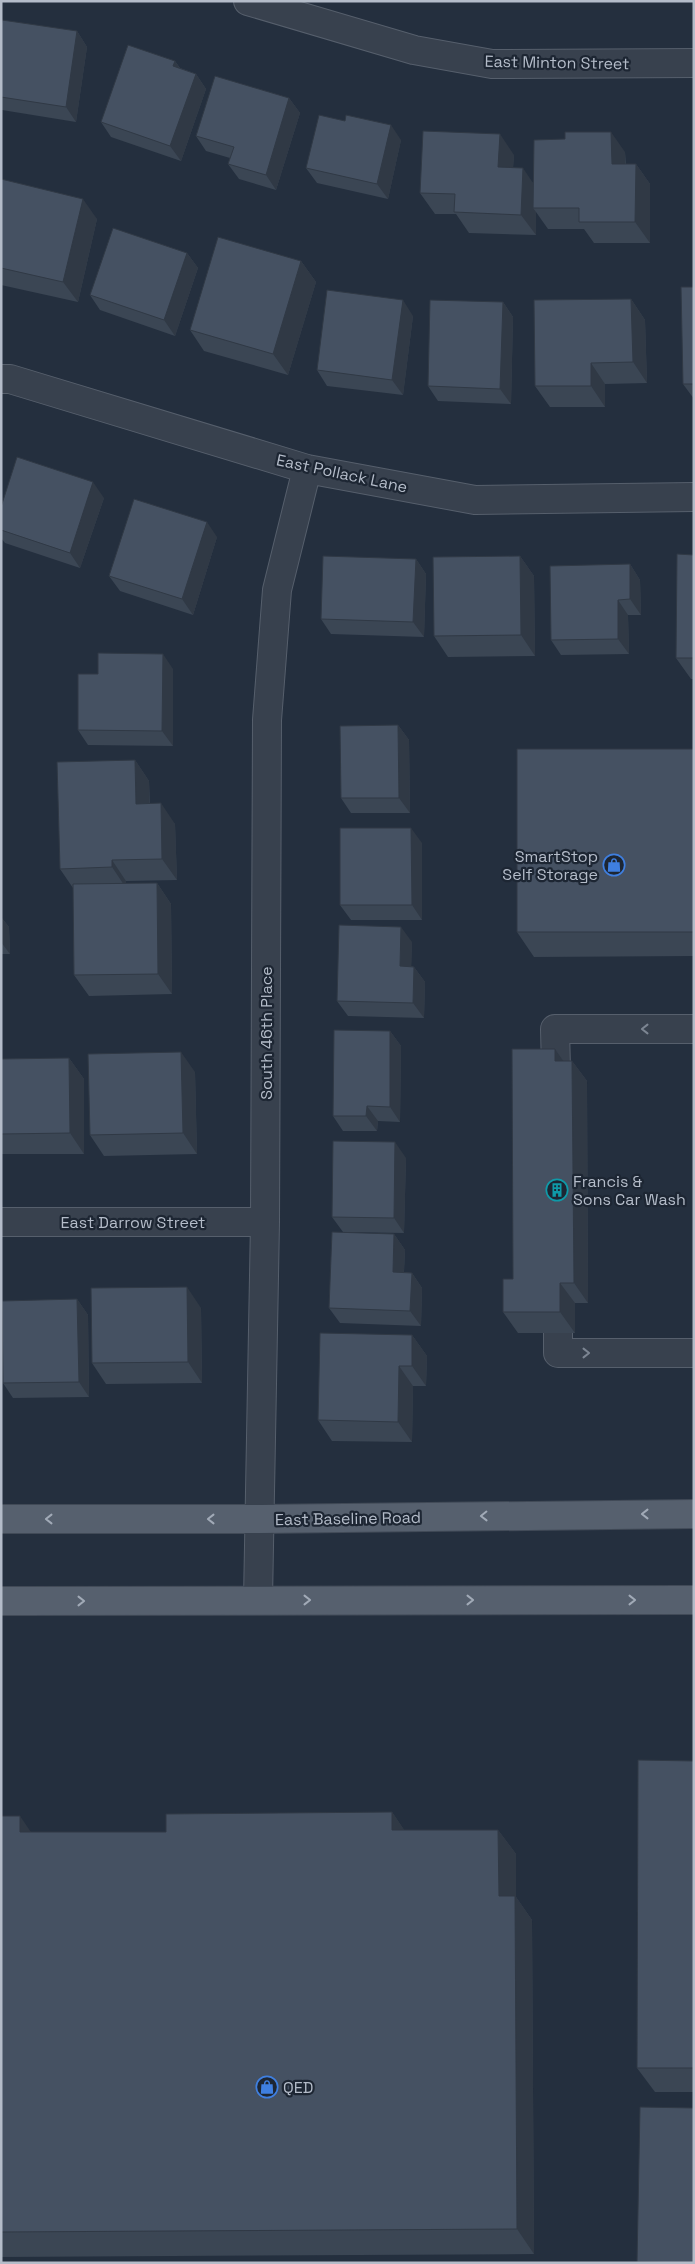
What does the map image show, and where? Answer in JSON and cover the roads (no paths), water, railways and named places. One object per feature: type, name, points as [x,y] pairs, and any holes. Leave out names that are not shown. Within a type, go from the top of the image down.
[{"type":"main road","name":"East Baseline Road","points":[[1,1519],[260,1519],[694,1514]]},
{"type":"main road","points":[[1,1601],[694,1600]]},
{"type":"street","name":"East Minton Street","points":[[248,1],[414,50],[492,64],[694,63]]},
{"type":"street","name":"East Pollack Lane","points":[[1,379],[10,379],[307,469],[475,500],[694,497]]},
{"type":"street","name":"South 46th Place","points":[[258,1600],[265,1222],[267,720],[277,590],[307,469]]},
{"type":"street","points":[[556,1069],[556,1029],[694,1029]]},
{"type":"street","name":"East Darrow Street","points":[[1,1222],[265,1222]]},
{"type":"street","points":[[558,1333],[558,1353],[694,1353]]},
{"type":"place","name":"SmartStop Self Storage","points":[[614,865]]},
{"type":"place","name":"Francis & Sons Car Wash","points":[[557,1190]]},
{"type":"place","name":"QED","points":[[267,2087]]}]
